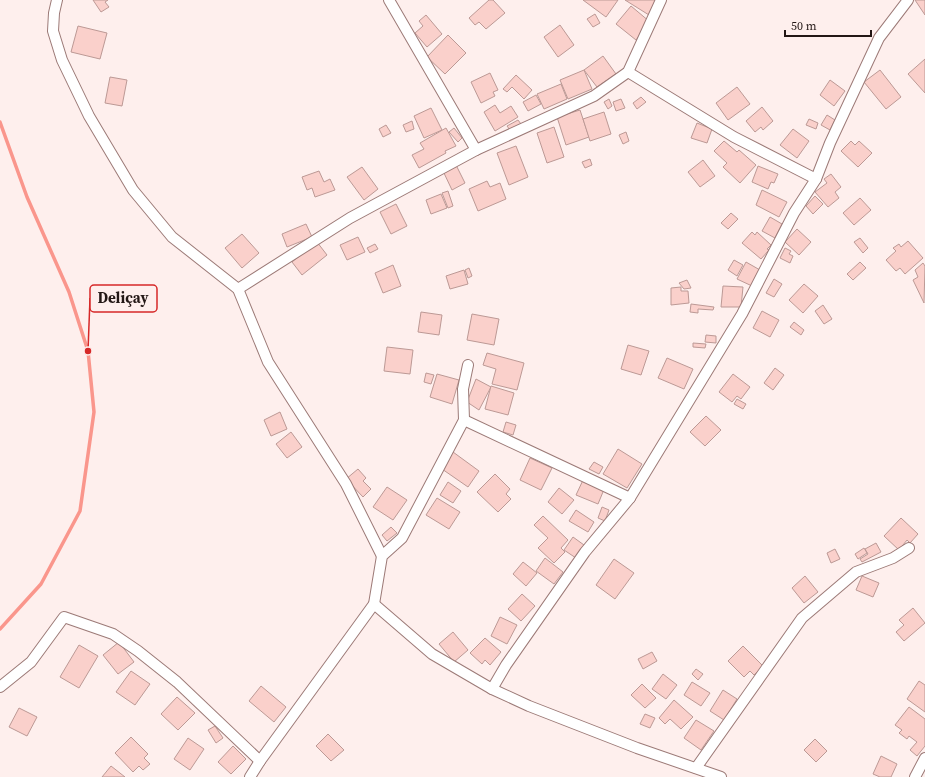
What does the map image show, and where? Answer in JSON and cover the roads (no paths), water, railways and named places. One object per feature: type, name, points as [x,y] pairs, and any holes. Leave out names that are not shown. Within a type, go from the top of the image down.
[{"type":"street","points":[[57,0],[54,13],[53,31],[62,60],[89,116],[133,190],[172,238],[238,289],[268,362],[346,484],[382,556],[374,604],[250,777]]},
{"type":"street","points":[[389,0],[476,150]]},
{"type":"street","points":[[238,289],[350,218],[476,150],[594,96],[628,72],[661,0]]},
{"type":"street","points":[[492,689],[506,665],[585,552],[630,498],[742,314],[794,213],[816,179],[830,143],[879,38],[908,0]]},
{"type":"street","points":[[628,72],[734,137],[816,179]]},
{"type":"street","points":[[382,556],[402,538],[464,420],[463,389],[468,365]]},
{"type":"street","points":[[464,420],[630,498]]},
{"type":"street","points":[[696,768],[802,618],[856,572],[892,558],[908,548]]},
{"type":"street","points":[[374,604],[432,654],[492,689],[544,712],[637,748],[721,777]]},
{"type":"street","points":[[0,687],[31,662],[64,617],[113,634],[138,651],[177,682],[260,761]]},
{"type":"street","points":[[915,777],[925,758]]},
{"type":"waterway","points":[[0,122],[27,197],[69,292],[88,351],[94,412],[80,511],[41,584],[0,629]]},
{"type":"place","name":"Deliçay","points":[[88,351]]}]
